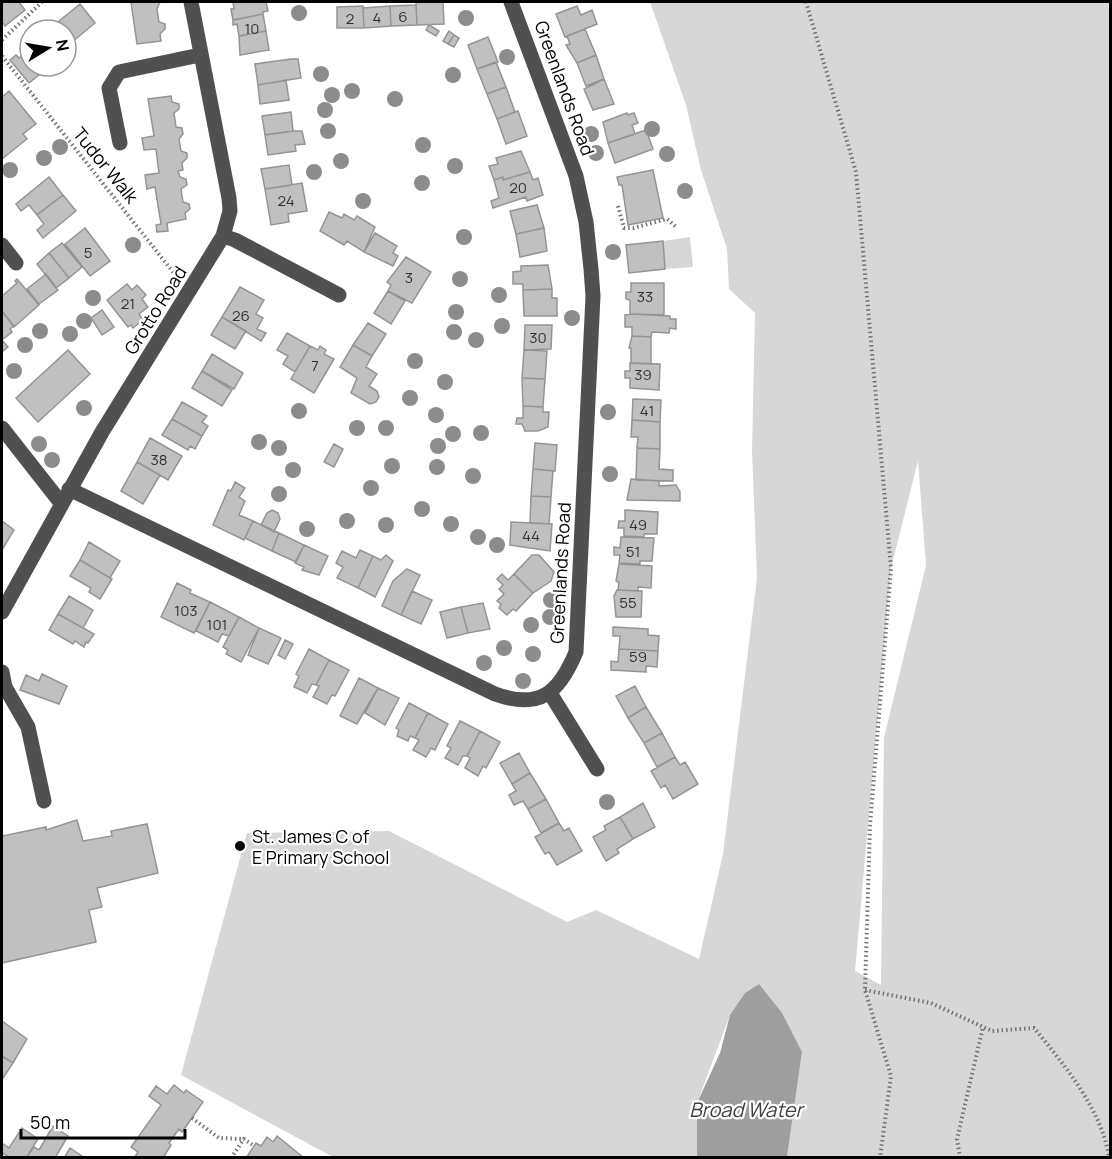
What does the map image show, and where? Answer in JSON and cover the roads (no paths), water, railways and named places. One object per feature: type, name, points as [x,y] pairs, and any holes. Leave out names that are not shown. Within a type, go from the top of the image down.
[{"type":"street","name":"Grotto Road","points":[[2,612],[65,496],[223,236],[230,212],[229,198],[200,55],[192,2]]},
{"type":"street","name":"Greenlands Road","points":[[511,2],[576,176],[586,222],[593,296],[576,652],[557,688],[550,693]]},
{"type":"street","points":[[120,143],[109,88],[119,72],[200,55]]},
{"type":"street","points":[[223,236],[235,240],[339,295]]},
{"type":"street","points":[[2,245],[16,263]]},
{"type":"street","points":[[2,428],[65,496],[495,694],[528,701],[550,693],[597,769]]},
{"type":"street","points":[[2,672],[5,687],[27,727],[44,801]]},
{"type":"water","name":"Broad Water","points":[[759,984],[782,1013],[802,1052],[787,1157],[697,1157],[697,1103],[720,1053],[730,1015],[745,993]]},
{"type":"place","name":"St. James C of E Primary School","points":[[240,846]]}]
